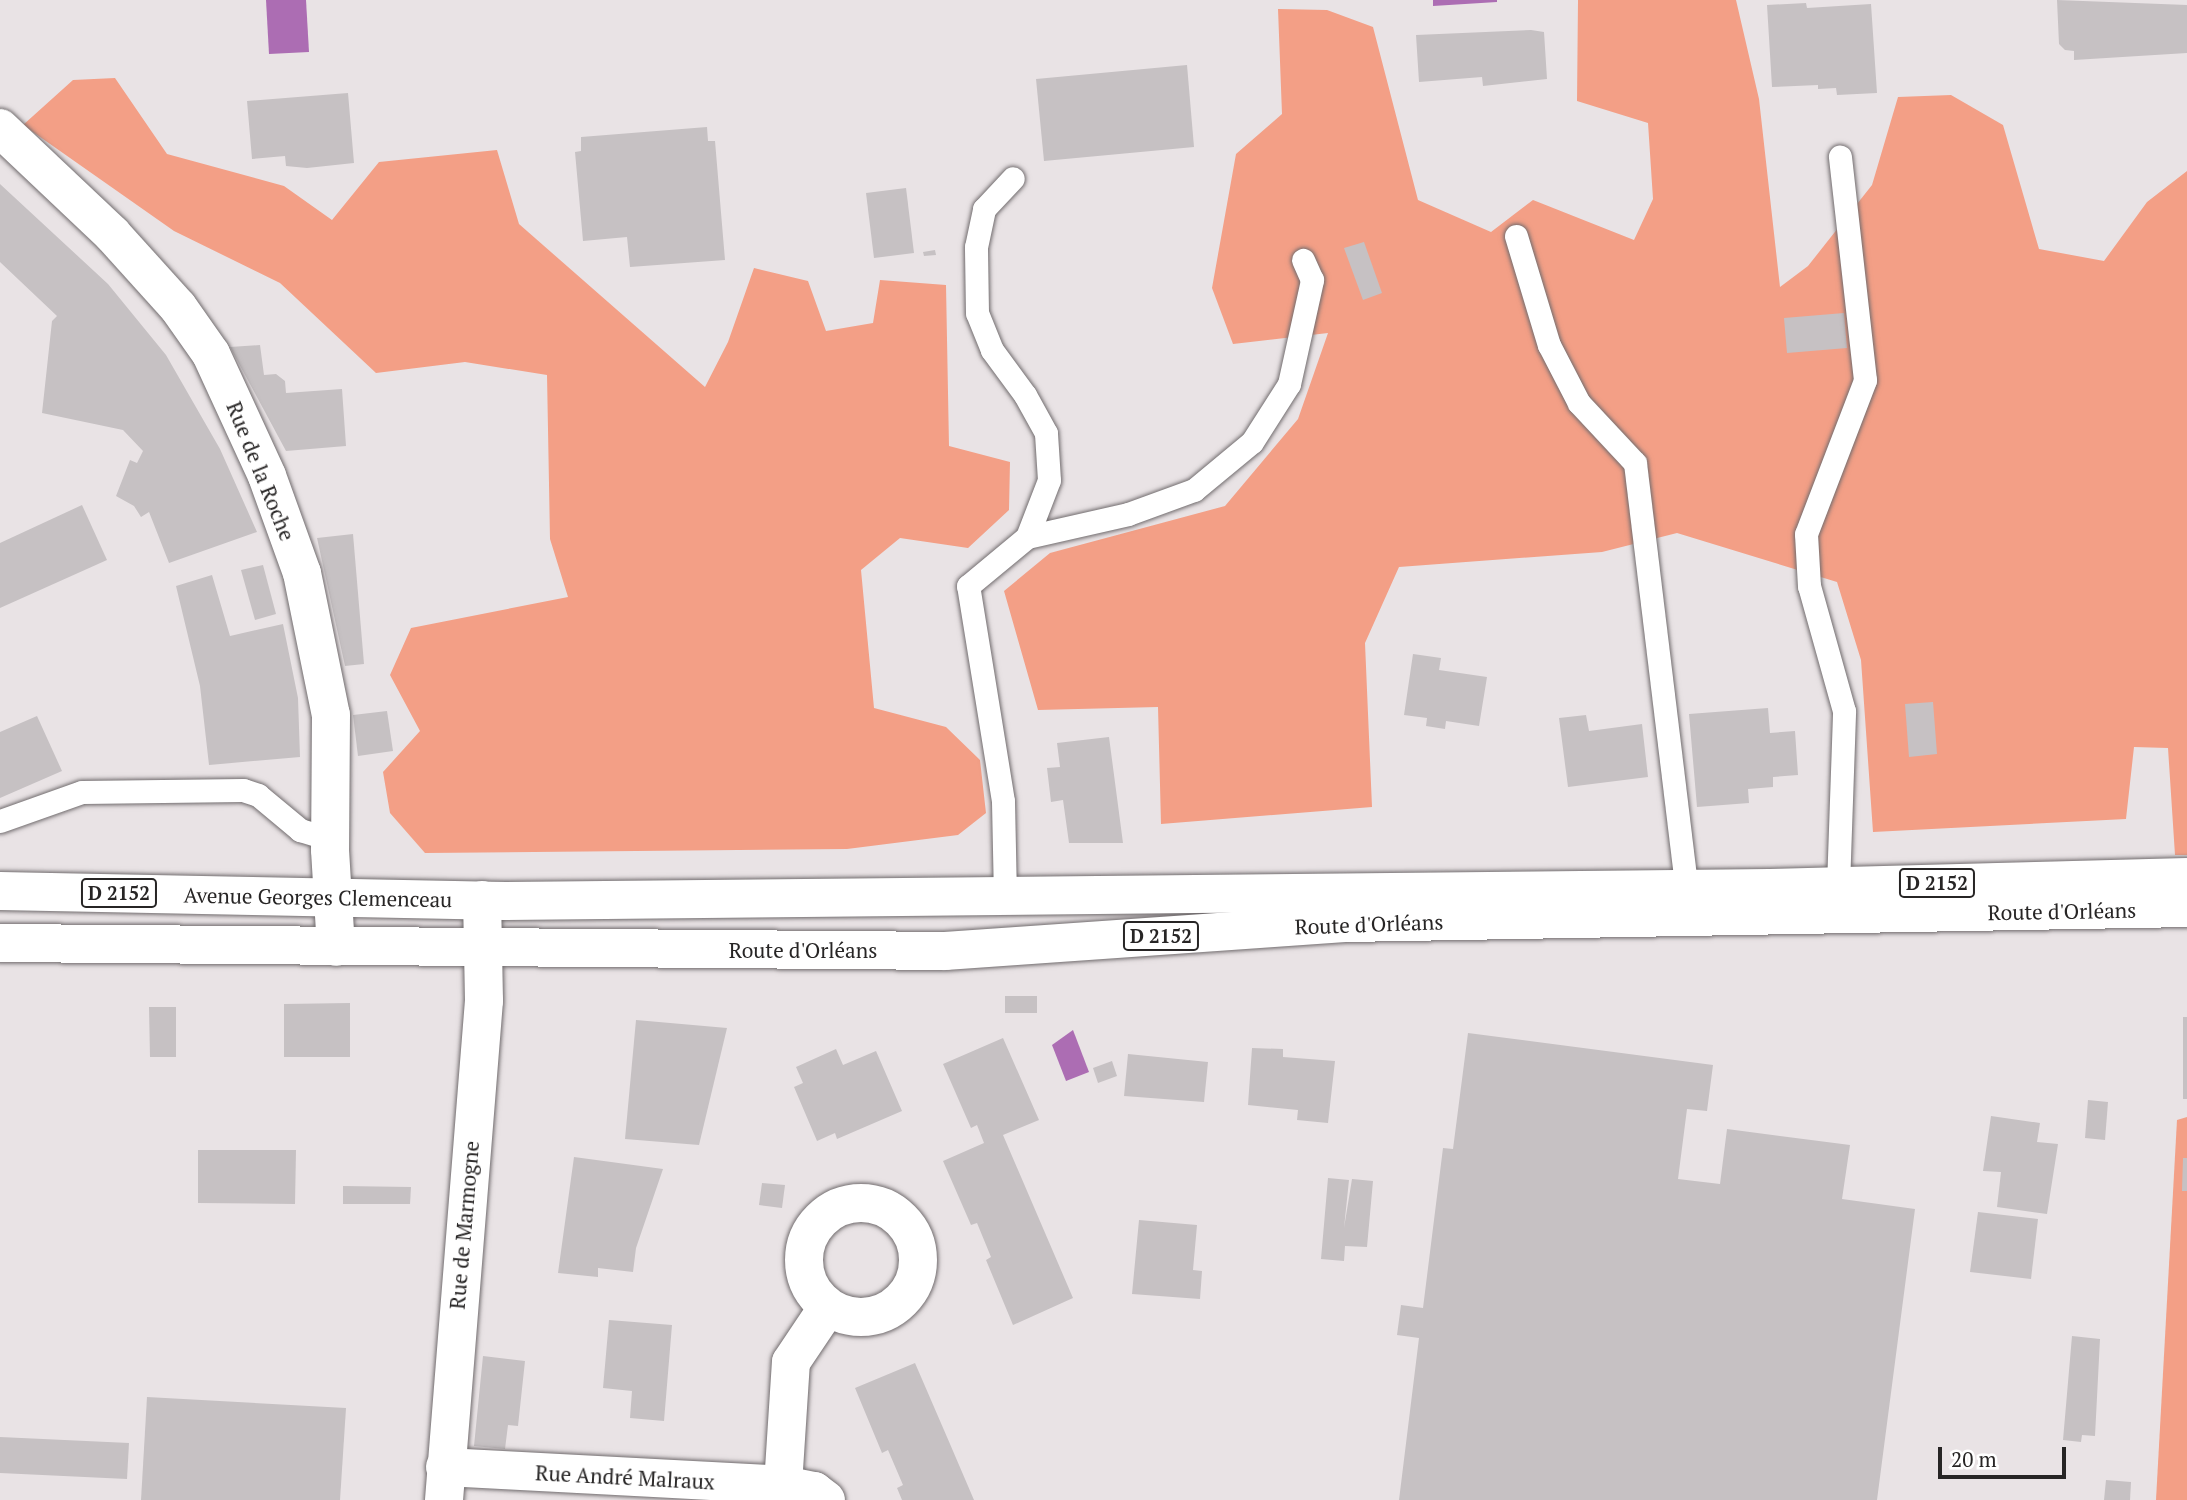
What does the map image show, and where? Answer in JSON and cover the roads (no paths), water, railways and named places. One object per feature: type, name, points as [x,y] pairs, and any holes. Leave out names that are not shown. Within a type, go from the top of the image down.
[{"type":"main road","name":"Rue de la Roche","points":[[0,128],[112,234],[178,307],[222,378],[276,500],[302,573],[321,651],[331,715],[330,839],[336,947]]},
{"type":"main road","name":"Route d'Orléans","points":[[553,899],[1005,897],[1838,886],[2187,877]]},
{"type":"main road","name":"Avenue Georges Clemenceau","points":[[0,891],[553,899]]},
{"type":"main road","name":"Rue de Marmogne","points":[[452,1478],[484,1001],[482,900]]},
{"type":"main road","name":"Route d'Orléans","points":[[483,949],[946,951],[1347,923],[2187,908]]},
{"type":"main road","points":[[0,943],[483,949]]},
{"type":"main road","points":[[783,1485],[791,1362],[828,1307]]},
{"type":"main road","name":"Rue André Malraux","points":[[452,1478],[783,1485],[814,1491],[826,1500]]},
{"type":"lane","points":[[1838,886],[1844,711],[1809,586],[1806,534],[1865,380],[1840,156]]},
{"type":"lane","points":[[1013,178],[984,209],[976,247],[977,313],[992,350],[1046,433],[1049,480],[1027,537]]},
{"type":"lane","points":[[1516,236],[1549,345],[1561,369],[1579,403],[1635,463],[1686,886]]},
{"type":"lane","points":[[1005,897],[1003,801],[968,586],[1027,537],[1128,514],[1194,490],[1252,442],[1289,384],[1312,280],[1303,260]]},
{"type":"lane","points":[[0,821],[82,792],[243,790],[258,794],[300,830],[330,839]]}]
